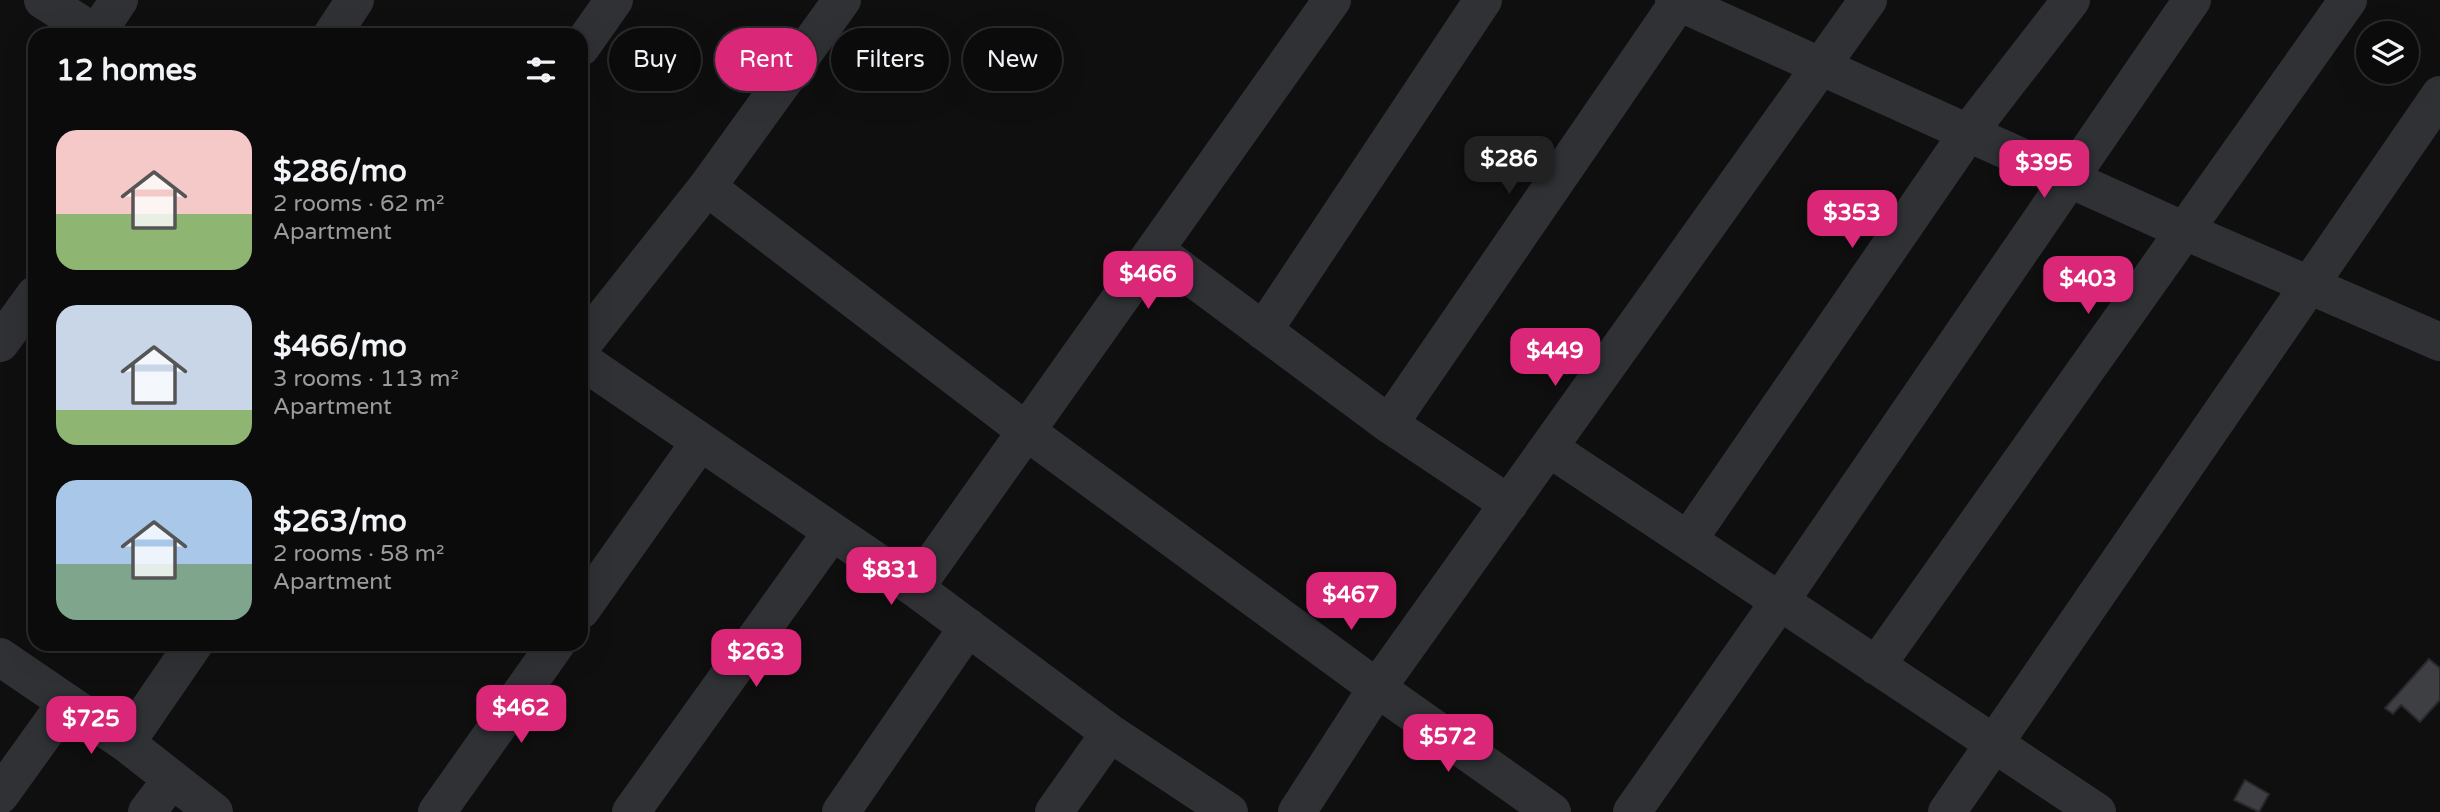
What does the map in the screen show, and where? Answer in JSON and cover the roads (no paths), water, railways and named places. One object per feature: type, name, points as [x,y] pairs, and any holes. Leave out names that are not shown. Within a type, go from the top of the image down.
[{"type":"street","points":[[43,0],[87,28]]},
{"type":"street","points":[[101,28],[119,0]]},
{"type":"street","points":[[337,28],[355,0]]},
{"type":"street","points":[[588,37],[614,0]]},
{"type":"street","points":[[915,588],[1332,0]]},
{"type":"street","points":[[1263,331],[1483,0]]},
{"type":"street","points":[[1297,812],[1377,688],[1868,0]]},
{"type":"street","points":[[1688,540],[1968,133],[2071,0]]},
{"type":"street","points":[[1632,812],[2192,0]]},
{"type":"street","points":[[1876,666],[2348,0]]},
{"type":"street","points":[[1388,424],[1677,1],[2308,286],[2440,342]]},
{"type":"street","points":[[588,337],[707,187],[825,6]]},
{"type":"street","points":[[1947,812],[2440,95]]},
{"type":"street","points":[[707,187],[1026,431],[1377,688],[1552,812]]},
{"type":"street","points":[[1155,250],[1388,424],[1509,504]]},
{"type":"street","points":[[0,343],[28,305]]},
{"type":"street","points":[[588,365],[915,588],[1110,733],[1230,812]]},
{"type":"street","points":[[588,600],[700,442]]},
{"type":"street","points":[[1549,448],[2097,812]]},
{"type":"street","points":[[631,812],[832,532]]},
{"type":"street","points":[[841,812],[968,627]]},
{"type":"street","points":[[126,743],[189,651]]},
{"type":"street","points":[[437,812],[551,651]]},
{"type":"street","points":[[0,657],[126,743],[214,812]]},
{"type":"street","points":[[0,794],[66,703]]},
{"type":"street","points":[[1054,812],[1110,733]]},
{"type":"street","points":[[147,812],[172,779]]}]
